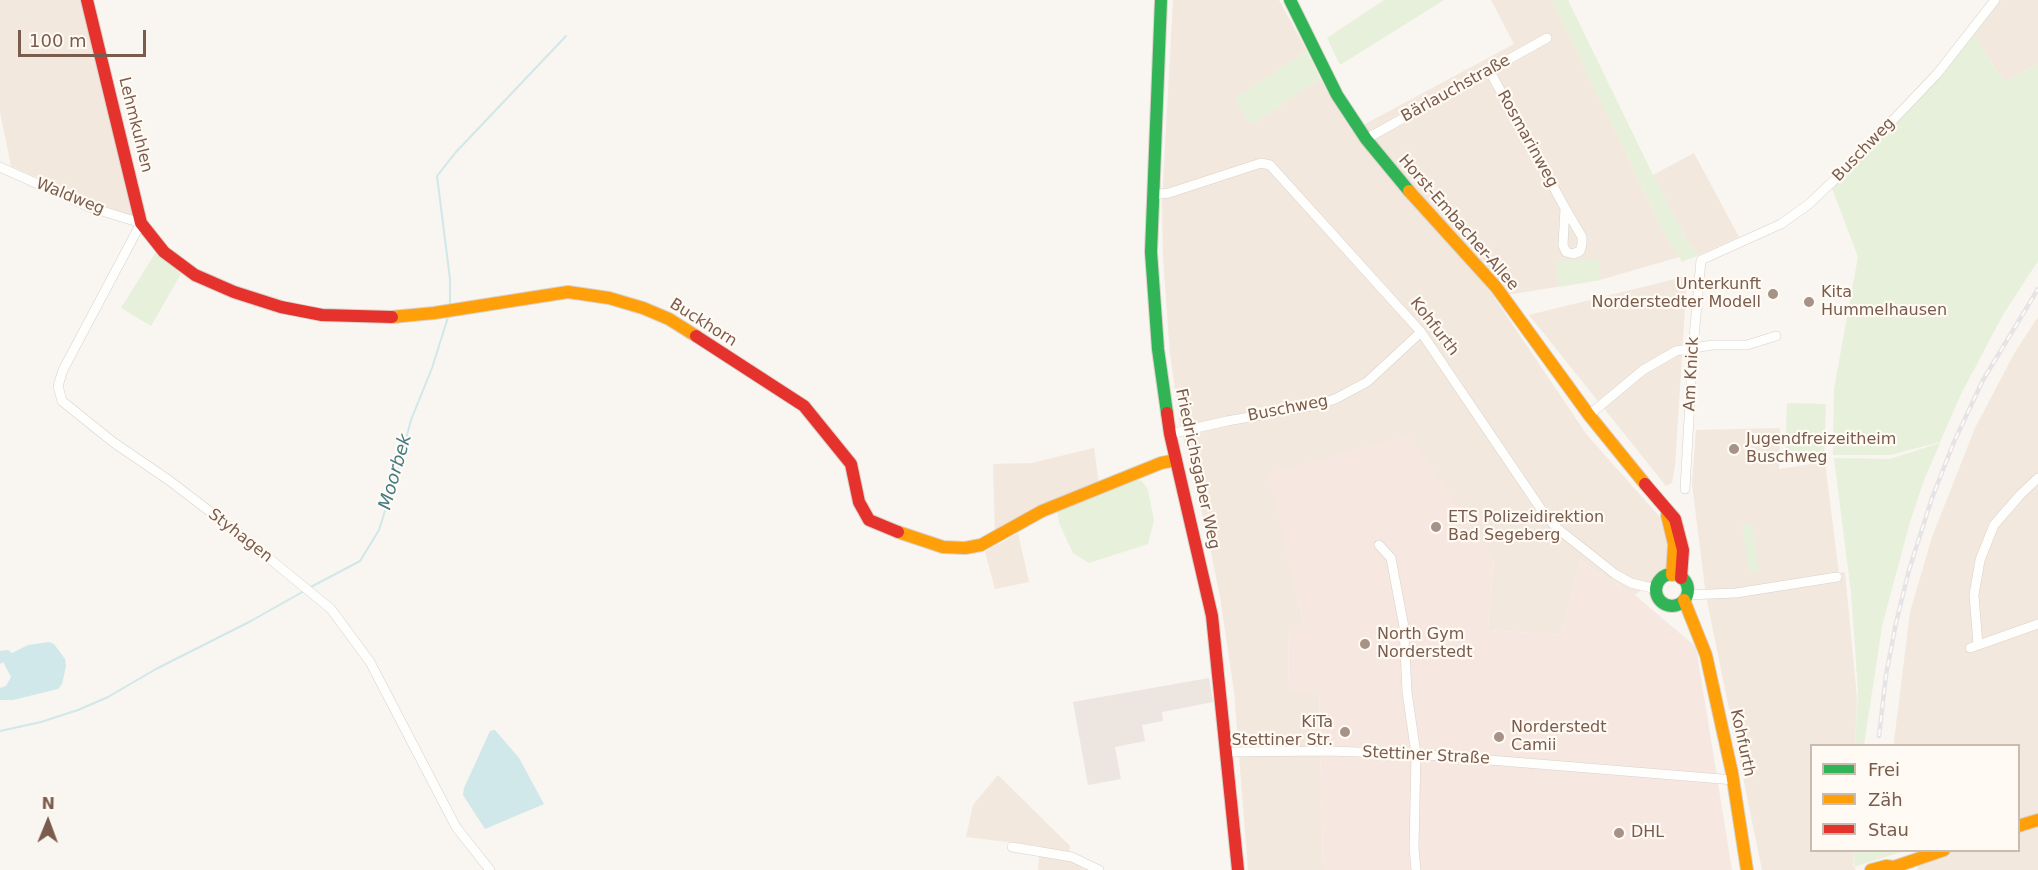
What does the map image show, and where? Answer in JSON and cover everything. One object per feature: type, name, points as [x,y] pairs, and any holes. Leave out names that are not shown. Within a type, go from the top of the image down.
[{"type":"street","name":"Lehmkuhlen","points":[[87,0],[141,223]]},
{"type":"street","name":"Friedrichsgaber Weg","points":[[1161,0],[1152,195],[1151,252],[1154,294],[1162,380],[1170,434],[1212,616],[1238,870]]},
{"type":"street","name":"Horst-Embacher-Allee","points":[[1290,0],[1337,95],[1366,139],[1400,182],[1496,287],[1589,415],[1666,511],[1675,519],[1683,556],[1677,576]]},
{"type":"street","name":"Buschweg","points":[[1701,260],[1781,224],[1809,204],[1852,163],[1937,74],[1995,0]]},
{"type":"street","name":"Bärlauchstraße","points":[[1366,139],[1546,38]]},
{"type":"street","name":"Rosmarinweg","points":[[1489,70],[1565,208]]},
{"type":"street","name":"Kohfurth","points":[[1152,195],[1169,193],[1261,163],[1270,165],[1421,332],[1545,515],[1558,529],[1616,574],[1631,583],[1656,589],[1661,601],[1666,605],[1682,600]]},
{"type":"street","name":"Waldweg","points":[[0,167],[89,207],[141,223]]},
{"type":"street","name":"Buckhorn","points":[[141,223],[164,252],[195,275],[234,292],[281,307],[333,316],[397,317],[568,291],[609,298],[659,314],[804,406],[851,464],[859,502],[869,520],[943,547],[965,548],[981,545],[1042,511],[1161,463],[1176,460]]},
{"type":"street","name":"Styhagen","points":[[141,223],[63,370],[58,386],[62,401],[113,442],[170,481],[331,609],[370,662],[456,827],[490,870]]},
{"type":"street","name":"Am Knick","points":[[1685,489],[1693,348],[1701,260]]},
{"type":"street","name":"Buschweg","points":[[1170,434],[1317,405],[1335,399],[1367,382],[1421,332]]},
{"type":"street","points":[[1589,415],[1654,362],[1676,351],[1712,345],[1747,345],[1776,336]]},
{"type":"street","points":[[2038,478],[2002,514],[1989,535],[1980,560],[1974,596],[1974,646],[2038,624]]},
{"type":"street","points":[[1379,546],[1391,558],[1401,604],[1407,692],[1416,754],[1414,848],[1416,870]]},
{"type":"street","name":"Kohfurth","points":[[1677,576],[1687,585],[1682,600],[1684,618],[1693,625],[1706,655],[1734,780],[1747,870]]},
{"type":"street","points":[[1656,589],[1663,578],[1677,576]]},
{"type":"street","points":[[1682,600],[1837,577]]},
{"type":"street","name":"Stettiner Straße","points":[[1227,752],[1329,751],[1416,754],[1734,780]]},
{"type":"street","points":[[2020,826],[2038,820]]},
{"type":"street","points":[[1012,847],[1072,857],[1099,870]]},
{"type":"street","points":[[1871,870],[1886,866],[1898,868],[1939,852]]},
{"type":"shaded area","points":[[0,0],[92,0],[137,218],[94,203],[11,166],[0,112]]},
{"type":"shaded area","points":[[1173,0],[1279,0],[1307,51],[1235,99],[1252,125],[1320,78],[1352,131],[1514,44],[1491,0],[1552,0],[1665,234],[1679,257],[1600,280],[1494,297],[1587,435],[1659,516],[1669,534],[1667,571],[1635,595],[1580,561],[1561,635],[1488,630],[1494,558],[1270,473],[1305,631],[1288,631],[1289,694],[1319,694],[1323,870],[1248,870],[1234,691],[1220,597],[1180,424],[1170,354],[1163,258],[1162,203]]},
{"type":"shaded area","points":[[2001,0],[2038,0],[2038,64],[2004,82],[1973,34]]},
{"type":"shaded area","points":[[1694,153],[1739,237],[1699,255],[1686,239],[1653,175]]},
{"type":"shaded area","points":[[1687,276],[1675,466],[1672,483],[1666,486],[1529,315]]},
{"type":"shaded area","points":[[2038,317],[2038,870],[1917,870],[1915,852],[2020,852],[2020,744],[1894,744],[1910,612],[1932,537],[1975,428],[2015,352]]},
{"type":"shaded area","points":[[1780,428],[1779,469],[1825,462],[1839,573],[1845,572],[1857,698],[1855,744],[1810,744],[1810,852],[1853,852],[1853,865],[1856,870],[1762,870],[1706,596],[1692,484],[1696,430]]},
{"type":"shaded area","points":[[1409,435],[1494,558],[1488,630],[1561,635],[1580,561],[1635,595],[1696,647],[1732,870],[1323,870],[1319,694],[1289,694],[1288,631],[1305,630],[1269,473]]},
{"type":"shaded area","points":[[1094,448],[1099,484],[995,534],[993,464],[1031,463]]},
{"type":"shaded area","points":[[1018,533],[1029,582],[995,589],[985,552]]},
{"type":"shaded area","points":[[1209,678],[1213,702],[1162,712],[1163,721],[1142,725],[1145,741],[1115,747],[1121,779],[1088,785],[1073,702]]},
{"type":"shaded area","points":[[998,775],[1070,846],[1068,860],[1091,870],[1038,870],[1040,846],[966,837],[973,805]]},
{"type":"green space","points":[[1384,0],[1444,0],[1340,65],[1327,38]]},
{"type":"green space","points":[[1552,0],[1568,0],[1653,175],[1686,239],[1699,255],[1682,262],[1665,234]]},
{"type":"green space","points":[[1973,34],[2004,82],[2038,64],[2038,261],[2004,313],[1961,394],[1940,442],[1890,455],[1833,455],[1834,389],[1858,257],[1832,188],[1854,167]]},
{"type":"green space","points":[[1307,51],[1320,78],[1252,125],[1234,99]]},
{"type":"green space","points":[[156,252],[181,274],[151,326],[121,308]]},
{"type":"green space","points":[[1599,259],[1600,280],[1557,287],[1557,261]]},
{"type":"green space","points":[[1787,403],[1826,404],[1824,459],[1785,457]]},
{"type":"green space","points":[[1940,443],[1924,480],[1910,522],[1882,626],[1864,744],[1855,744],[1858,691],[1851,592],[1834,458],[1890,459]]},
{"type":"green space","points":[[1132,479],[1142,481],[1148,490],[1154,520],[1148,544],[1089,563],[1073,553],[1059,523],[1057,510]]},
{"type":"green space","points":[[1752,523],[1759,571],[1749,572],[1742,525]]},
{"type":"green space","points":[[1853,852],[1901,852],[1854,867]]},
{"type":"water","points":[[49,642],[54,644],[65,659],[66,666],[62,684],[58,689],[13,700],[0,700],[0,688],[6,686],[11,677],[3,662],[0,664],[0,651],[8,650],[12,653],[28,645]]},
{"type":"water","points":[[495,730],[519,758],[544,804],[485,829],[463,795],[490,731]]},
{"type":"waterway","name":"Moorbek","points":[[450,306],[450,279],[437,176],[456,152],[566,36]]},
{"type":"waterway","name":"Moorbek","points":[[309,588],[360,561],[379,530],[411,420],[432,368],[449,314]]},
{"type":"waterway","name":"Moorbek","points":[[0,731],[41,722],[108,697],[304,591]]},
{"type":"railway","points":[[1879,736],[1886,675],[1896,623],[1909,570],[1932,498],[1954,442],[1983,380],[2038,289]]},
{"type":"traffic: fast","points":[[1161,0],[1151,252],[1158,349],[1167,413]]},
{"type":"traffic: fast","points":[[1290,0],[1337,95],[1366,139],[1409,191]]},
{"type":"traffic: fast","points":[[1672,574],[1683,579],[1688,590],[1683,601],[1672,606],[1661,601],[1656,590],[1661,579],[1672,574]]},
{"type":"traffic: slow","points":[[1409,191],[1496,287],[1589,415],[1645,484]]},
{"type":"traffic: slow","points":[[392,317],[434,313],[568,292],[609,298],[643,308],[669,319],[696,336]]},
{"type":"traffic: slow","points":[[898,532],[943,547],[965,548],[981,545],[1042,511],[1161,463],[1176,460]]},
{"type":"traffic: slow","points":[[1667,515],[1674,544],[1672,575]]},
{"type":"traffic: slow","points":[[1684,600],[1706,655],[1732,773],[1747,870]]},
{"type":"traffic: slow","points":[[2020,825],[2038,820]]},
{"type":"traffic: slow","points":[[1871,870],[1886,866],[1894,867],[1938,852]]},
{"type":"traffic: jam","points":[[87,0],[141,223],[164,252],[195,275],[234,292],[281,307],[322,315],[392,317]]},
{"type":"traffic: jam","points":[[696,336],[804,406],[851,464],[859,502],[869,520],[898,532]]},
{"type":"traffic: jam","points":[[1167,413],[1212,616],[1238,870]]},
{"type":"traffic: jam","points":[[1645,484],[1675,519],[1683,550],[1681,578]]},
{"type":"place","name":"Unterkunft Norderstedter Modell","points":[[1773,294]]},
{"type":"place","name":"Kita Hummelhausen","points":[[1809,302]]},
{"type":"place","name":"Jugendfreizeitheim Buschweg","points":[[1734,449]]},
{"type":"place","name":"ETS Polizeidirektion Bad Segeberg","points":[[1436,527]]},
{"type":"place","name":"North Gym Norderstedt","points":[[1365,644]]},
{"type":"place","name":"KiTa Stettiner Str.","points":[[1345,732]]},
{"type":"place","name":"Norderstedt Camii","points":[[1499,737]]},
{"type":"place","name":"DHL","points":[[1619,833]]}]
